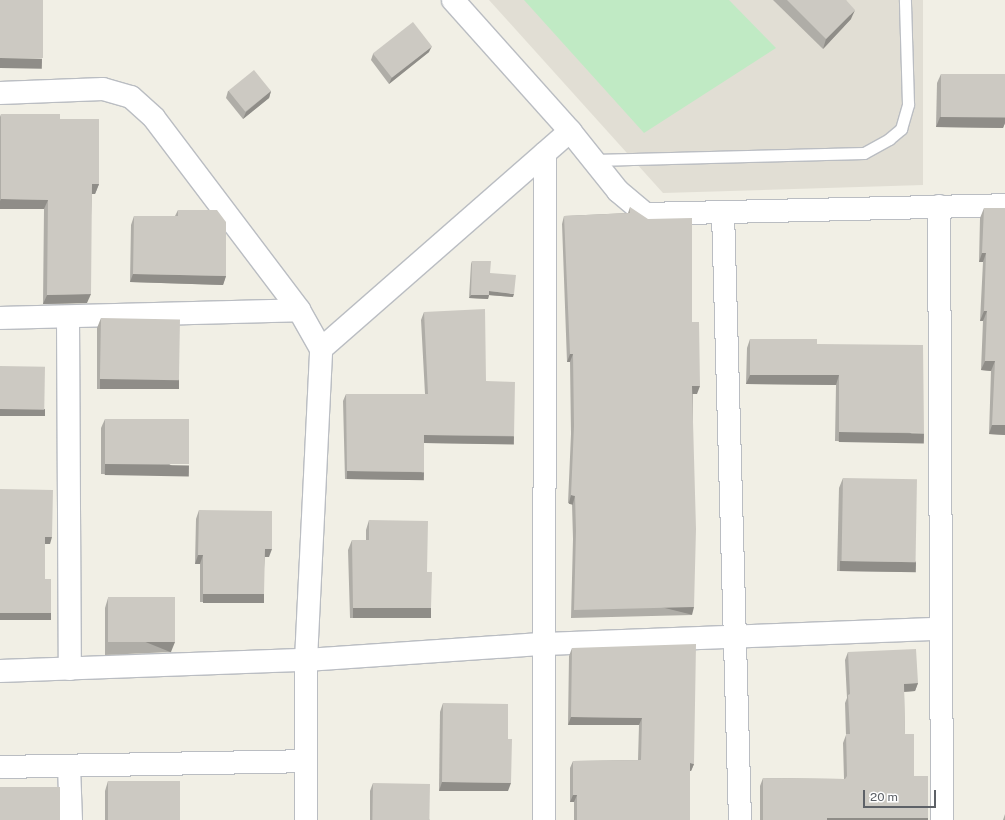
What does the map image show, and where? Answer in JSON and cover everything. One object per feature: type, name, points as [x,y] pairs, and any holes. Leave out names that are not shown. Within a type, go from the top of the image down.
[{"type":"street","points":[[453,0],[570,131],[618,191],[645,214],[1005,205]]},
{"type":"street","points":[[0,93],[103,89],[131,96],[154,118],[299,310],[321,349],[306,660],[306,820]]},
{"type":"street","points":[[321,349],[570,131]]},
{"type":"street","points":[[544,820],[543,644],[545,153]]},
{"type":"street","points":[[939,206],[942,820]]},
{"type":"street","points":[[723,212],[740,820]]},
{"type":"street","points":[[0,318],[299,310]]},
{"type":"street","points":[[68,317],[70,669]]},
{"type":"street","points":[[0,671],[306,660],[543,644],[941,629]]},
{"type":"street","points":[[0,767],[306,761]]},
{"type":"street","points":[[70,766],[71,820]]},
{"type":"lane","points":[[594,160],[864,152],[889,139],[901,129],[908,104],[905,0]]},
{"type":"shaded area","points":[[489,0],[923,0],[923,185],[663,193]]},
{"type":"green space","points":[[524,0],[729,0],[776,48],[644,133]]},
{"type":"building","points":[[0,0],[43,0],[43,58],[0,58]]},
{"type":"building","points":[[787,0],[846,0],[855,10],[826,39]]},
{"type":"building","points":[[413,22],[432,46],[392,78],[373,53]]},
{"type":"building","points":[[254,70],[271,91],[245,112],[228,91]]},
{"type":"building","points":[[941,74],[1005,74],[1005,117],[941,117]]},
{"type":"building","points":[[1,114],[60,114],[60,119],[99,119],[99,184],[92,184],[91,294],[47,295],[48,200],[1,199]]},
{"type":"building","points":[[630,207],[648,219],[692,218],[692,322],[699,322],[700,386],[692,386],[696,529],[694,607],[574,610],[576,531],[575,496],[571,495],[574,426],[573,354],[570,354],[564,216],[630,213]]},
{"type":"building","points":[[984,208],[1005,208],[1005,425],[992,425],[995,361],[985,361],[987,311],[984,311],[986,253],[982,253]]},
{"type":"building","points":[[178,210],[217,210],[226,222],[226,276],[133,274],[134,216],[178,216]]},
{"type":"building","points":[[472,261],[491,261],[490,273],[516,275],[514,294],[489,291],[489,295],[471,295]]},
{"type":"building","points":[[485,309],[486,381],[515,382],[514,436],[424,435],[424,472],[347,471],[346,394],[428,394],[424,312]]},
{"type":"building","points":[[101,318],[180,319],[179,380],[100,379]]},
{"type":"building","points":[[750,339],[817,339],[817,344],[923,345],[924,433],[839,432],[839,375],[750,375]]},
{"type":"building","points":[[0,366],[45,367],[44,410],[0,409]]},
{"type":"building","points":[[105,419],[189,419],[189,464],[105,464]]},
{"type":"building","points":[[843,478],[917,479],[916,562],[842,561]]},
{"type":"building","points":[[0,489],[53,490],[52,537],[45,537],[45,579],[51,579],[51,613],[0,613]]},
{"type":"building","points":[[199,510],[272,511],[272,549],[265,549],[264,594],[203,594],[203,555],[198,555]]},
{"type":"building","points":[[369,520],[428,521],[427,572],[432,572],[431,608],[353,608],[352,540],[369,540]]},
{"type":"building","points":[[108,597],[175,597],[175,642],[108,642]]},
{"type":"building","points":[[696,644],[694,764],[690,763],[690,820],[577,820],[577,795],[573,795],[573,761],[641,760],[642,718],[571,717],[572,648]]},
{"type":"building","points":[[916,649],[918,683],[904,684],[905,734],[914,734],[914,776],[928,776],[928,818],[827,818],[827,820],[763,820],[763,778],[845,779],[847,776],[846,734],[850,734],[848,652]]},
{"type":"building","points":[[443,703],[508,704],[508,739],[512,739],[511,783],[442,782]]},
{"type":"building","points":[[108,781],[180,781],[180,820],[108,820]]},
{"type":"building","points":[[373,783],[430,784],[429,820],[372,820]]},
{"type":"building","points":[[0,787],[60,787],[60,820],[0,820]]}]
